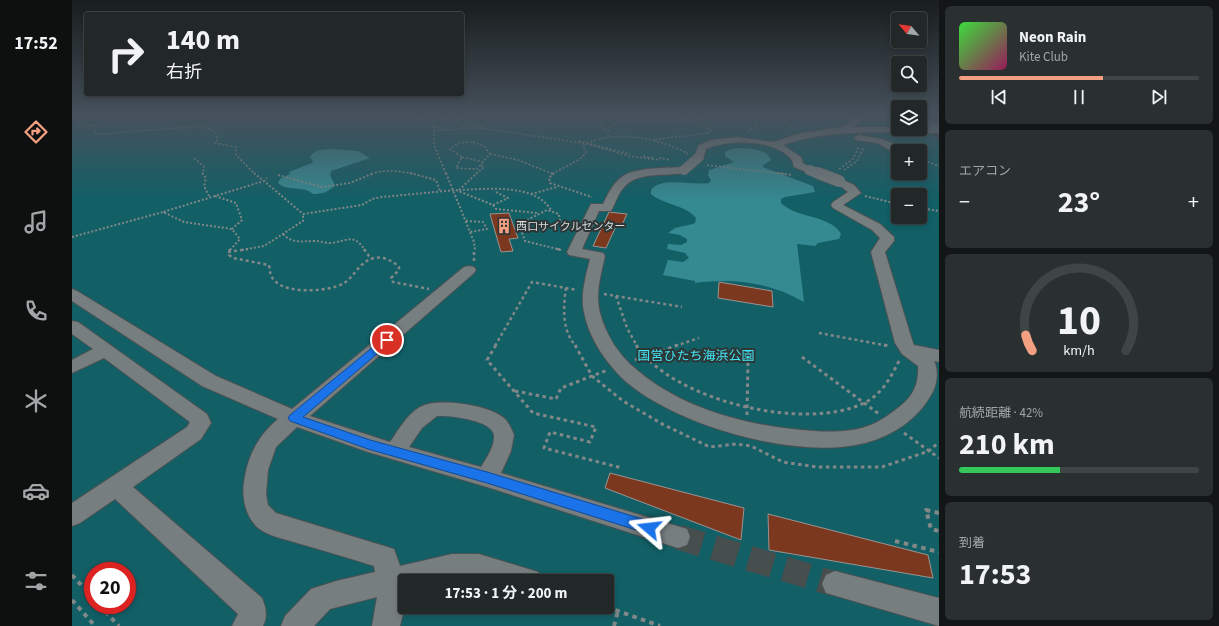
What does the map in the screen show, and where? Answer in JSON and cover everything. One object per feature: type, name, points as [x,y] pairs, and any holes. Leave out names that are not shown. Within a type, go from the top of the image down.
[{"type":"street","points":[[708,144],[702,147],[699,156],[684,170],[631,176],[620,184],[607,208],[595,207],[574,252],[598,256],[591,292],[592,313],[601,336],[610,352],[639,382],[660,396],[684,409],[715,421],[746,430],[791,438],[826,441],[871,433],[892,424],[918,403],[928,381],[927,364],[908,350],[904,343],[878,252],[886,241],[887,237],[876,228],[848,214],[838,206],[840,202],[855,194],[837,175],[809,170],[798,165],[797,159],[793,154],[771,144]]},
{"type":"street","points":[[386,626],[390,614],[390,581],[385,557],[281,527],[266,520],[255,504],[255,473],[262,452],[269,440],[469,270]]},
{"type":"street","points":[[72,294],[215,385],[294,418],[395,452],[487,478],[678,537]]},
{"type":"street","points":[[72,326],[200,420],[200,426],[194,433],[72,516]]},
{"type":"street","points":[[72,367],[106,350]]},
{"type":"street","points":[[908,350],[939,356]]},
{"type":"street","points":[[395,452],[417,420],[431,409],[446,408],[483,418],[497,423],[504,435],[503,442],[487,478]]},
{"type":"street","points":[[116,486],[252,608],[252,620],[246,626]]},
{"type":"street","points":[[419,574],[452,566],[479,566],[505,574]]},
{"type":"street","points":[[295,626],[321,599],[398,579]]},
{"type":"street","points":[[834,584],[939,612]]},
{"type":"path","points":[[221,144],[236,147],[236,155],[250,170],[264,180],[283,200],[303,214],[362,205],[372,199],[382,197],[454,190],[494,191],[509,189],[531,194],[548,205],[551,210],[559,214],[560,221],[575,230]]},
{"type":"path","points":[[434,144],[454,190],[474,242],[475,257],[469,270]]},
{"type":"path","points":[[456,144],[450,149],[457,152],[462,157],[482,163]]},
{"type":"path","points":[[479,144],[484,146],[490,154],[518,160],[553,174]]},
{"type":"path","points":[[584,144],[586,153],[553,174],[549,178],[550,183],[558,187],[598,199]]},
{"type":"path","points":[[585,144],[639,157],[595,144]]},
{"type":"path","points":[[667,144],[689,154],[699,156]]},
{"type":"path","points":[[837,175],[853,159],[857,150]]},
{"type":"path","points":[[837,175],[855,164],[863,151]]},
{"type":"path","points":[[462,157],[456,168],[473,170],[477,169],[490,154]]},
{"type":"path","points":[[194,158],[204,167],[202,173],[206,178],[204,186],[210,198]]},
{"type":"path","points":[[927,162],[939,166]]},
{"type":"path","points":[[459,190],[484,167],[482,163]]},
{"type":"path","points":[[713,165],[790,175]]},
{"type":"path","points":[[278,175],[322,187],[350,183],[380,172],[400,171],[436,180],[440,191]]},
{"type":"path","points":[[72,237],[210,198],[267,178]]},
{"type":"path","points":[[531,194],[558,187]]},
{"type":"path","points":[[454,190],[493,205],[499,210],[537,213],[551,210]]},
{"type":"path","points":[[493,205],[508,198],[494,191]]},
{"type":"path","points":[[855,194],[891,202]]},
{"type":"path","points":[[215,196],[236,203],[242,220],[232,229]]},
{"type":"path","points":[[927,209],[939,211]]},
{"type":"path","points":[[162,212],[184,222],[232,229],[240,239],[228,252]]},
{"type":"path","points":[[537,213],[530,217],[527,222],[519,224],[525,241],[564,250]]},
{"type":"path","points":[[228,252],[264,246],[303,221],[303,214]]},
{"type":"path","points":[[466,222],[483,222],[487,229],[470,232]]},
{"type":"path","points":[[283,234],[289,240],[296,242],[315,241],[330,243],[346,238],[360,242],[372,259]]},
{"type":"path","points":[[228,252],[229,255],[235,258],[262,262],[269,265],[268,273],[270,277],[282,286],[295,289],[311,290],[340,285],[350,279],[365,262],[372,259],[386,259],[396,263],[399,270],[391,278],[393,282],[445,291]]},
{"type":"path","points":[[622,468],[544,448],[550,432],[590,442],[596,428],[533,412],[487,360],[532,282],[682,307]]},
{"type":"path","points":[[556,284],[566,288]]},
{"type":"path","points":[[616,296],[620,312],[632,341],[645,357],[689,388],[713,398],[747,408],[805,414],[837,412],[864,404],[886,385],[901,355],[908,350]]},
{"type":"path","points":[[819,333],[881,344]]},
{"type":"path","points":[[514,391],[556,399],[560,388],[699,338]]},
{"type":"path","points":[[802,357],[854,396]]},
{"type":"path","points":[[748,359],[748,402]]},
{"type":"path","points":[[939,513],[926,510],[931,529],[939,531]]},
{"type":"path","points":[[895,541],[939,552]]},
{"type":"path","points":[[72,576],[84,589]]},
{"type":"path","points":[[72,600],[95,626]]},
{"type":"path","points":[[614,610],[660,626]]},
{"type":"path","points":[[614,626],[618,611]]},
{"type":"path","points":[[108,614],[119,626]]},
{"type":"green space","name":"国営ひたち海浜公園","points":[[72,144],[891,144],[891,180],[927,180],[927,144],[939,144],[939,626],[72,626]]},
{"type":"shaded area","points":[[742,148],[759,150],[769,156],[771,160],[762,166],[765,168],[813,186],[815,192],[785,197],[781,199],[781,203],[795,212],[829,223],[841,234],[839,239],[818,243],[815,246],[797,244],[804,302],[791,295],[751,283],[724,281],[695,283],[695,281],[663,275],[668,260],[683,262],[689,258],[685,253],[667,249],[668,244],[681,245],[687,242],[687,239],[680,235],[668,233],[675,228],[695,223],[696,218],[687,210],[656,198],[651,194],[651,190],[662,183],[670,182],[709,183],[711,180],[708,175],[709,170],[734,162],[725,156],[725,152],[731,149]]},
{"type":"shaded area","points":[[334,149],[358,151],[370,158],[331,171],[330,175],[335,185],[328,191],[322,193],[313,194],[309,191],[282,186],[278,183],[280,179],[290,174],[289,173],[291,171],[312,163],[313,161],[310,157],[314,152]]},
{"type":"building","points":[[609,212],[627,214],[622,225],[617,224],[606,248],[593,246]]},
{"type":"building","name":"西口サイクルセンター","points":[[509,213],[518,238],[509,239],[513,251],[501,252],[490,214]]},
{"type":"building","points":[[719,282],[772,291],[773,307],[718,298]]},
{"type":"building","points":[[610,473],[744,508],[741,540],[605,488]]},
{"type":"building","points":[[768,514],[928,555],[933,578],[769,550]]},
{"type":"tunnel","points":[[678,537],[835,584]]},
{"type":"place","name":"西口サイクルセンター","points":[[504,226]]},
{"type":"route","points":[[387,340],[294,418],[368,444],[487,478],[649,528]]}]
